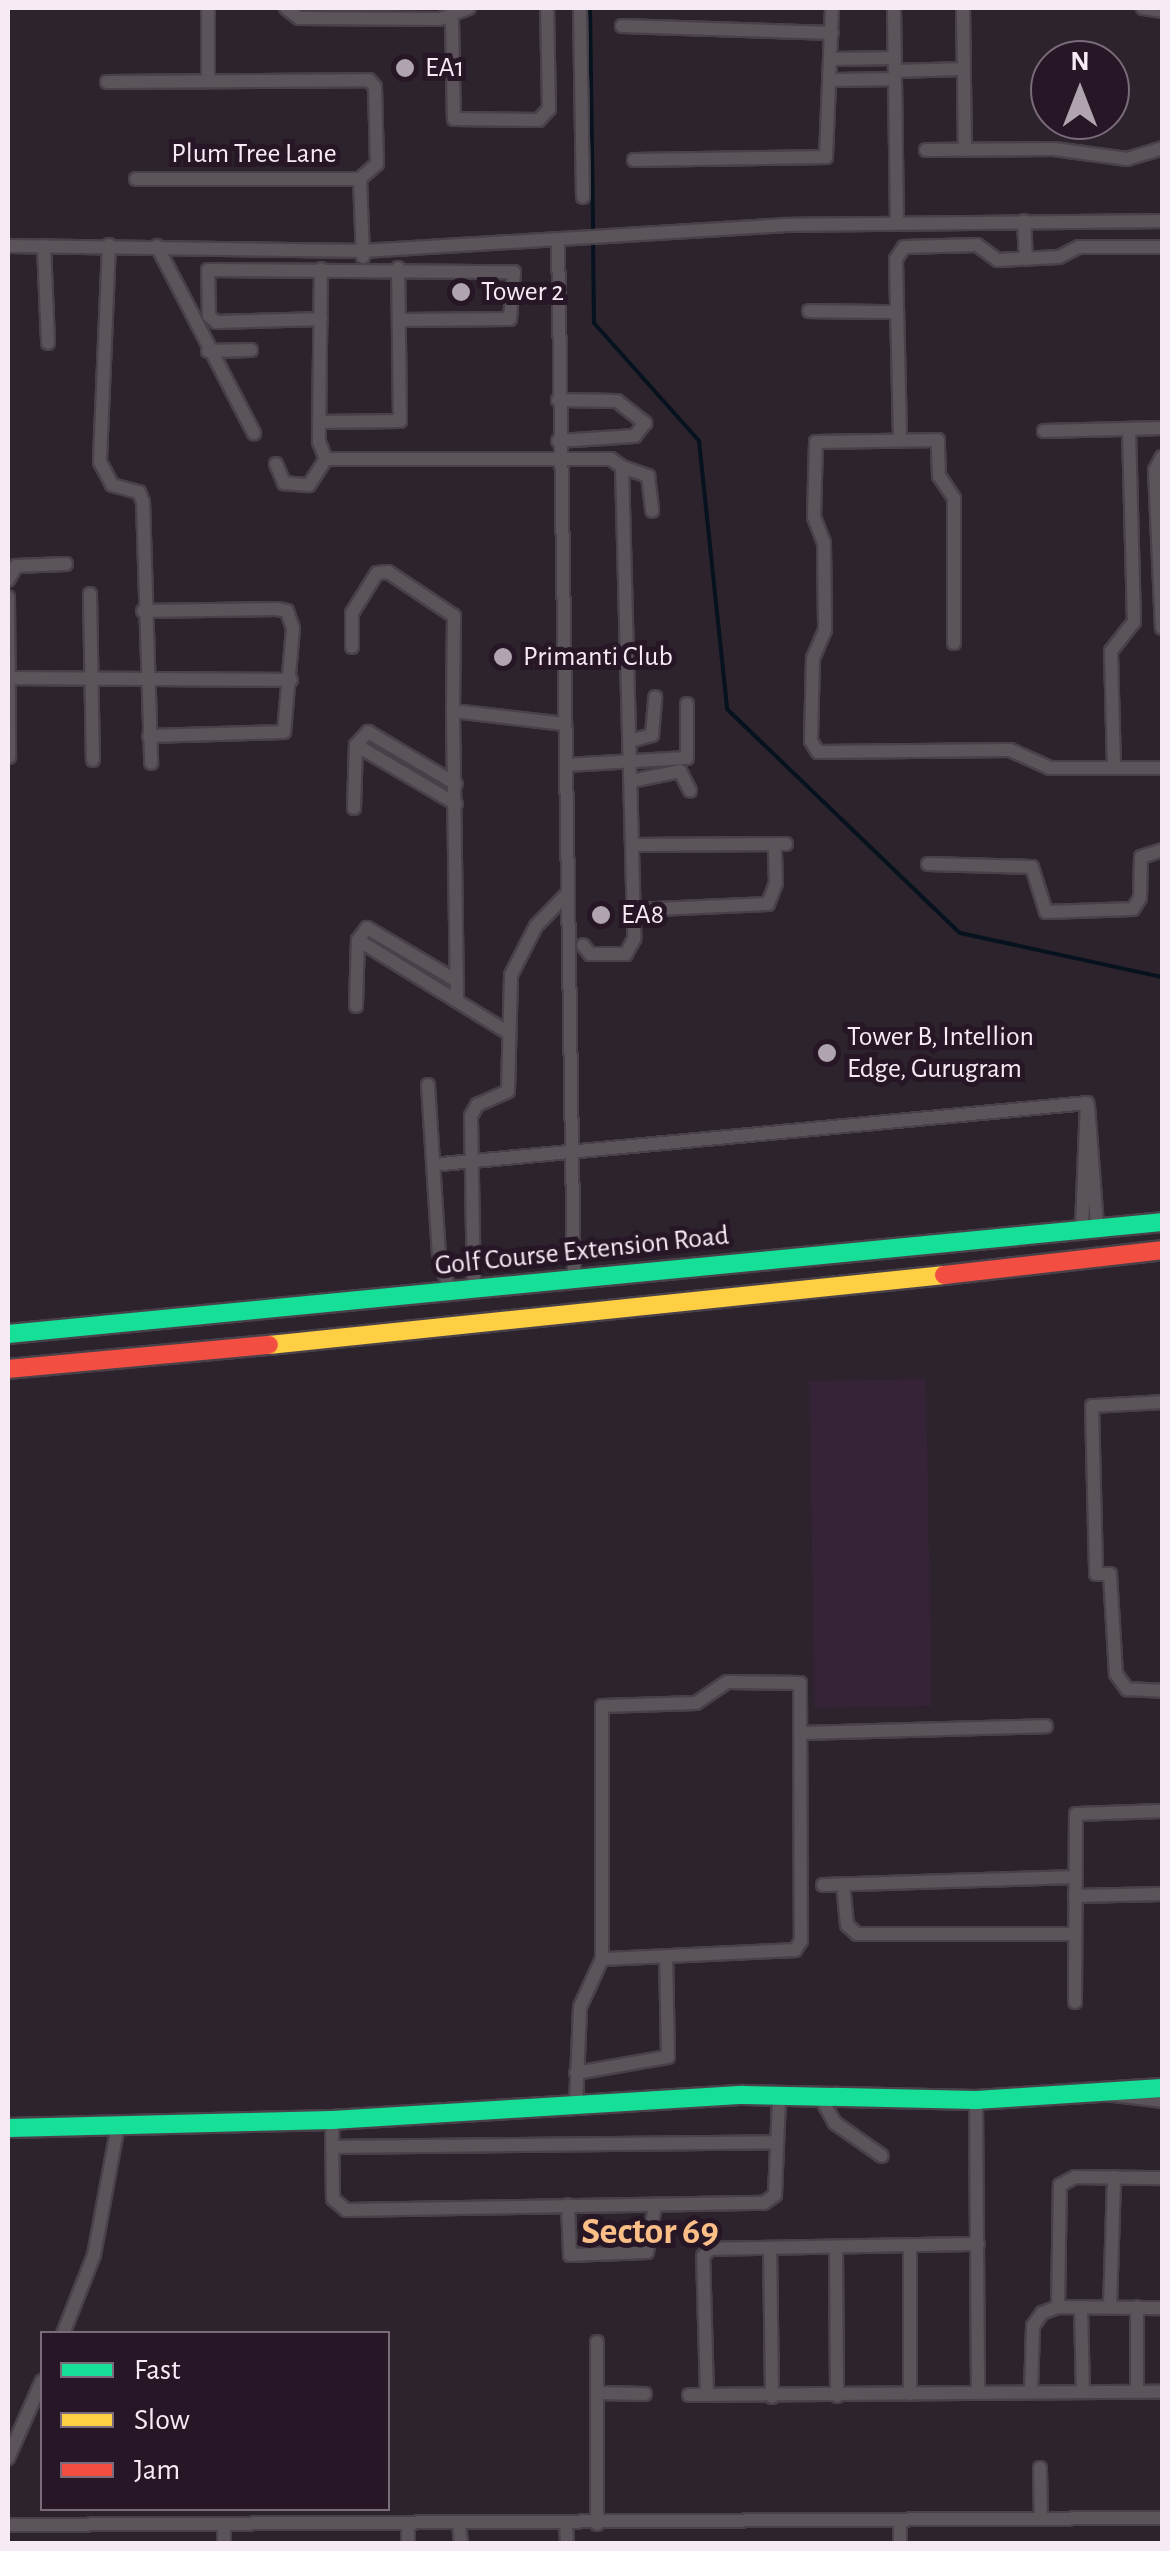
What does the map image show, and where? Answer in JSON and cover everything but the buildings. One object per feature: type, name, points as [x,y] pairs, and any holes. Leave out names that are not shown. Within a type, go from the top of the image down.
[{"type":"main road","name":"Golf Course Extension Road","points":[[8,1334],[1162,1222]]},
{"type":"main road","points":[[8,1369],[579,1317],[1162,1250]]},
{"type":"main road","points":[[8,2128],[332,2120],[743,2094],[778,2099],[976,2100],[1162,2088]]},
{"type":"street","points":[[208,8],[208,81]]},
{"type":"street","points":[[286,8],[299,18],[452,19],[469,8]]},
{"type":"street","points":[[452,19],[454,119],[539,120],[549,109],[547,8]]},
{"type":"street","points":[[580,8],[583,197]]},
{"type":"street","points":[[634,160],[826,157],[834,80],[832,8]]},
{"type":"street","points":[[894,8],[897,222]]},
{"type":"street","points":[[963,8],[965,150]]},
{"type":"street","points":[[1144,8],[1162,11]]},
{"type":"street","points":[[622,26],[832,33]]},
{"type":"street","points":[[834,59],[895,69]]},
{"type":"street","points":[[834,80],[895,69],[964,68]]},
{"type":"street","points":[[108,82],[373,82],[377,164],[360,180]]},
{"type":"street","points":[[926,150],[1054,150],[1127,159],[1162,148]]},
{"type":"street","name":"Plum Tree Lane","points":[[136,179],[360,180],[364,268]]},
{"type":"street","points":[[8,246],[363,251],[577,236],[897,222],[1162,221]]},
{"type":"street","points":[[1024,222],[1026,259]]},
{"type":"street","points":[[558,239],[558,442],[574,1280]]},
{"type":"street","points":[[44,246],[48,343]]},
{"type":"street","points":[[109,246],[100,462],[112,486],[139,492],[143,502],[145,676],[151,763]]},
{"type":"street","points":[[157,246],[208,351],[254,433]]},
{"type":"street","points":[[900,438],[896,258],[904,247],[977,246],[994,259],[1026,259],[1059,257],[1079,247],[1162,246]]},
{"type":"street","points":[[320,318],[216,322],[209,316],[207,273],[364,268],[514,272],[510,319],[400,320]]},
{"type":"street","points":[[319,422],[400,421],[398,268]]},
{"type":"street","points":[[276,464],[284,483],[308,485],[326,459],[319,422],[320,269]]},
{"type":"street","points":[[809,311],[896,312]]},
{"type":"street","points":[[208,351],[251,350]]},
{"type":"street","points":[[558,400],[620,402],[645,423],[635,436],[558,442]]},
{"type":"street","points":[[1044,432],[1162,428]]},
{"type":"street","points":[[1114,768],[1111,651],[1134,622],[1129,430]]},
{"type":"street","points":[[954,643],[954,498],[938,476],[936,437],[823,439],[813,448],[825,630],[813,658],[814,747],[823,755],[1015,750],[1045,767],[1162,768]]},
{"type":"street","points":[[1162,456],[1155,470],[1162,628]]},
{"type":"street","points":[[326,459],[611,459],[648,476],[652,511]]},
{"type":"street","points":[[583,945],[594,955],[629,952],[634,910],[622,467]]},
{"type":"street","points":[[8,580],[16,566],[66,564]]},
{"type":"street","points":[[352,647],[352,613],[376,574],[388,572],[454,616],[456,999]]},
{"type":"street","points":[[90,594],[93,760]]},
{"type":"street","points":[[8,597],[9,757]]},
{"type":"street","points":[[144,611],[287,611],[292,680],[284,732],[149,736]]},
{"type":"street","points":[[8,678],[292,680]]},
{"type":"street","points":[[630,740],[652,735],[654,697]]},
{"type":"street","points":[[566,765],[687,758],[688,704]]},
{"type":"street","points":[[453,712],[565,724]]},
{"type":"street","points":[[354,808],[356,745],[368,732],[456,784]]},
{"type":"street","points":[[382,760],[391,744]]},
{"type":"street","points":[[356,745],[456,804]]},
{"type":"street","points":[[631,781],[680,771],[690,791]]},
{"type":"street","points":[[431,789],[441,775]]},
{"type":"street","points":[[632,845],[781,844],[774,898],[768,904],[634,910]]},
{"type":"street","points":[[928,864],[1032,868],[1046,912],[1132,909],[1140,898],[1141,857],[1162,850]]},
{"type":"street","points":[[474,1291],[474,1109],[508,1091],[507,995],[522,948],[567,894]]},
{"type":"street","points":[[358,940],[375,928],[456,980]]},
{"type":"street","points":[[358,940],[507,1032]]},
{"type":"street","points":[[356,1006],[358,940]]},
{"type":"street","points":[[428,1086],[439,1253],[450,1293]]},
{"type":"street","points":[[442,1164],[1088,1103],[1090,1226]]},
{"type":"street","points":[[1162,1402],[1092,1406],[1096,1574],[1110,1574],[1116,1674],[1127,1689],[1162,1690]]},
{"type":"street","points":[[576,2104],[580,2007],[602,1959],[602,1706],[696,1703],[727,1682],[800,1684],[801,1942],[795,1950],[602,1959]]},
{"type":"street","points":[[800,1733],[1046,1726]]},
{"type":"street","points":[[1075,2002],[1076,1814],[1162,1811]]},
{"type":"street","points":[[823,1885],[1076,1877]]},
{"type":"street","points":[[843,1884],[848,1926],[857,1934],[1075,1934]]},
{"type":"street","points":[[1076,1896],[1162,1894]]},
{"type":"street","points":[[576,2073],[668,2058],[666,1956]]},
{"type":"street","points":[[1100,2092],[1162,2101]]},
{"type":"street","points":[[820,2098],[835,2124],[882,2156]]},
{"type":"street","points":[[332,2120],[333,2199],[346,2210],[769,2202],[778,2099]]},
{"type":"street","points":[[976,2100],[978,2392]]},
{"type":"street","points":[[64,2331],[94,2255],[118,2125]]},
{"type":"street","points":[[332,2147],[775,2142]]},
{"type":"street","points":[[1058,2307],[1060,2185],[1075,2177],[1162,2178]]},
{"type":"street","points":[[1110,2307],[1114,2177]]},
{"type":"street","points":[[568,2205],[570,2255],[647,2252],[656,2206]]},
{"type":"street","points":[[707,2395],[703,2256],[716,2248],[978,2244]]},
{"type":"street","points":[[910,2247],[910,2394]]},
{"type":"street","points":[[770,2248],[772,2398]]},
{"type":"street","points":[[836,2248],[836,2396]]},
{"type":"street","points":[[1031,2392],[1035,2319],[1058,2307],[1162,2308]]},
{"type":"street","points":[[1081,2307],[1083,2392]]},
{"type":"street","points":[[1137,2308],[1137,2392]]},
{"type":"street","points":[[597,2342],[597,2524]]},
{"type":"street","points":[[8,2458],[40,2386]]},
{"type":"street","points":[[689,2394],[772,2398],[1162,2392]]},
{"type":"street","points":[[598,2393],[644,2394]]},
{"type":"street","points":[[1040,2468],[1041,2518]]},
{"type":"street","points":[[8,2525],[1162,2518]]},
{"type":"street","points":[[900,2520],[900,2544]]},
{"type":"street","points":[[224,2524],[224,2544]]},
{"type":"street","points":[[408,2524],[408,2544]]},
{"type":"street","points":[[459,2524],[461,2544]]},
{"type":"street","points":[[566,2524],[567,2544]]},
{"type":"shaded area","points":[[926,1379],[932,1706],[815,1708],[809,1381]]},
{"type":"waterway","points":[[590,8],[593,231]]},
{"type":"waterway","points":[[593,241],[594,323],[699,441],[727,709],[960,933],[1162,977]]},
{"type":"traffic: fast","points":[[8,1334],[1162,1222]]},
{"type":"traffic: fast","points":[[8,2128],[332,2120],[743,2095],[976,2100],[1162,2088]]},
{"type":"traffic: slow","points":[[269,1345],[944,1275]]},
{"type":"traffic: jam","points":[[944,1275],[1162,1250]]},
{"type":"traffic: jam","points":[[8,1369],[269,1345]]},
{"type":"place","name":"EA1","points":[[405,68]]},
{"type":"place","name":"Tower 2","points":[[461,292]]},
{"type":"place","name":"Primanti Club","points":[[503,657]]},
{"type":"place","name":"EA8","points":[[601,915]]},
{"type":"place","name":"Tower B, Intellion Edge, Gurugram","points":[[827,1053]]},
{"type":"district","name":"Sector 69","points":[[650,2233]]}]
